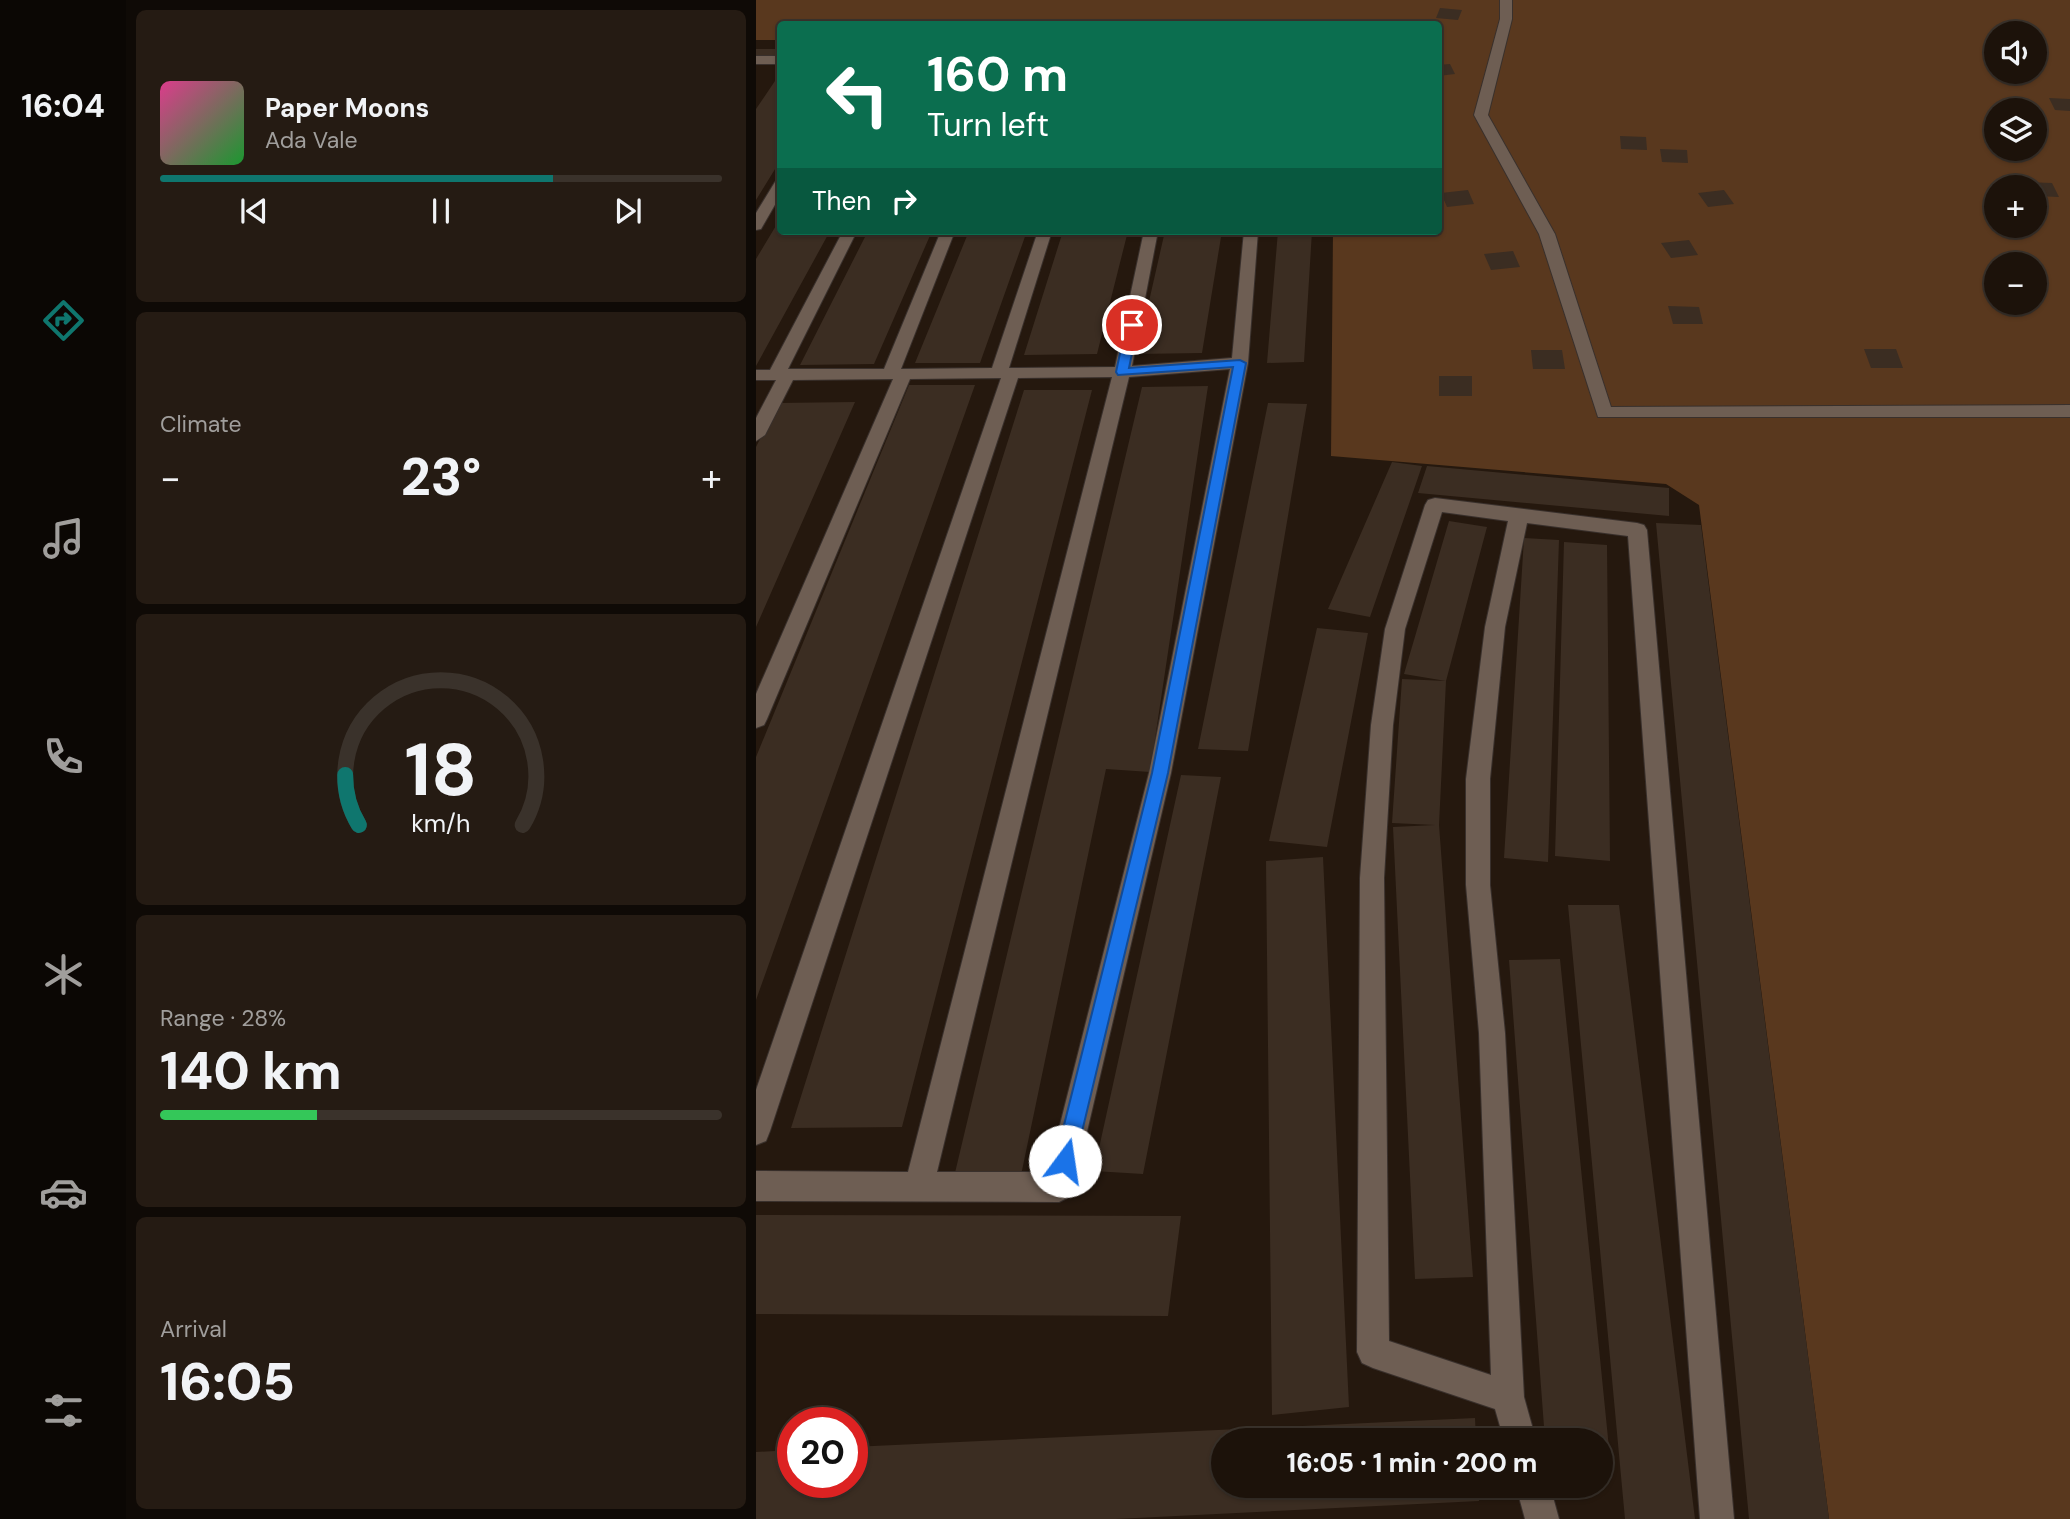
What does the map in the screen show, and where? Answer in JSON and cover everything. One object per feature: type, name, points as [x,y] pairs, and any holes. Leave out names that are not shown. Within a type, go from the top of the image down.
[{"type":"lane","points":[[1506,0],[1506,19],[1481,115],[1547,234],[1604,413],[2070,411]]},
{"type":"lane","points":[[756,226],[777,190]]},
{"type":"lane","points":[[756,435],[848,235]]},
{"type":"lane","points":[[756,719],[897,374],[947,235]]},
{"type":"lane","points":[[756,1131],[1005,373],[1044,235]]},
{"type":"lane","points":[[919,1187],[1122,372],[1150,235]]},
{"type":"lane","points":[[756,1186],[1059,1187],[1160,773],[1240,363],[1251,235]]},
{"type":"lane","points":[[756,375],[1122,372],[1240,363]]},
{"type":"lane","points":[[1508,1397],[1373,1352],[1372,878],[1382,725],[1395,629],[1435,505],[1518,518],[1637,530],[1717,1519]]},
{"type":"lane","points":[[1517,1428],[1508,1397],[1492,1033],[1478,885],[1478,792],[1495,627],[1518,518]]},
{"type":"lane","points":[[1536,1498],[1542,1519]]},
{"type":"shaded area","points":[[756,0],[2070,0],[2070,1519],[1829,1519],[1699,505],[1666,484],[1331,456],[1333,235],[1442,235],[1442,21],[777,21],[777,40],[756,40]]},
{"type":"building","points":[[1440,8],[1462,10],[1458,20],[1436,18]]},
{"type":"building","points":[[756,49],[777,49],[777,58],[756,58]]},
{"type":"building","points":[[1450,64],[1455,74],[1442,76],[1442,65]]},
{"type":"building","points":[[777,78],[777,166],[756,200],[756,109]]},
{"type":"building","points":[[2049,98],[2070,99],[2070,111],[2055,110]]},
{"type":"building","points":[[1620,136],[1646,137],[1647,150],[1621,149]]},
{"type":"building","points":[[1660,149],[1687,150],[1688,163],[1662,162]]},
{"type":"building","points":[[2047,183],[2052,183],[2059,197],[2047,196]]},
{"type":"building","points":[[1468,190],[1474,204],[1447,207],[1442,193]]},
{"type":"building","points":[[1724,190],[1734,204],[1708,207],[1698,193]]},
{"type":"building","points":[[777,224],[777,235],[828,235],[756,366],[756,259]]},
{"type":"building","points":[[866,235],[930,235],[874,364],[800,365]]},
{"type":"building","points":[[967,235],[1026,235],[980,363],[915,363]]},
{"type":"building","points":[[1062,235],[1127,235],[1097,354],[1024,355]]},
{"type":"building","points":[[1164,235],[1221,235],[1202,353],[1137,354]]},
{"type":"building","points":[[1278,235],[1312,235],[1304,362],[1267,363]]},
{"type":"building","points":[[1689,240],[1698,255],[1671,258],[1661,243]]},
{"type":"building","points":[[1513,251],[1520,267],[1491,270],[1484,254]]},
{"type":"building","points":[[1668,306],[1699,307],[1703,324],[1673,324]]},
{"type":"building","points":[[1864,349],[1896,349],[1903,368],[1871,368]]},
{"type":"building","points":[[1531,350],[1562,350],[1565,369],[1533,369]]},
{"type":"building","points":[[1439,376],[1472,376],[1472,396],[1439,396]]},
{"type":"building","points":[[909,385],[975,385],[756,1000],[756,757]]},
{"type":"building","points":[[1208,386],[1150,772],[1106,769],[1020,1180],[954,1177],[1142,387]]},
{"type":"building","points":[[1024,390],[1092,390],[902,1127],[791,1128]]},
{"type":"building","points":[[855,402],[756,627],[756,447],[778,403]]},
{"type":"building","points":[[1268,403],[1307,404],[1248,751],[1198,749]]},
{"type":"building","points":[[1392,462],[1422,466],[1370,617],[1328,609]]},
{"type":"building","points":[[1427,466],[1669,488],[1669,516],[1418,493]]},
{"type":"building","points":[[1449,521],[1487,527],[1446,681],[1404,674]]},
{"type":"building","points":[[1656,523],[1701,525],[1829,1519],[1749,1519]]},
{"type":"building","points":[[1524,538],[1559,540],[1548,862],[1504,858]]},
{"type":"building","points":[[1564,542],[1607,545],[1610,861],[1555,856]]},
{"type":"building","points":[[1317,628],[1368,633],[1327,847],[1269,841]]},
{"type":"building","points":[[1402,679],[1446,681],[1439,825],[1473,1277],[1415,1279],[1393,827],[1435,825],[1392,823]]},
{"type":"building","points":[[1181,775],[1221,777],[1143,1174],[1094,1171]]},
{"type":"building","points":[[1323,857],[1349,1407],[1272,1415],[1266,861]]},
{"type":"building","points":[[1568,905],[1619,905],[1695,1519],[1625,1519]]},
{"type":"building","points":[[1560,959],[1607,1428],[1544,1428],[1509,960]]},
{"type":"building","points":[[756,1215],[1181,1216],[1168,1316],[756,1314]]},
{"type":"building","points":[[1475,1418],[1475,1428],[1260,1428]]},
{"type":"building","points":[[1211,1430],[1211,1498],[1479,1498],[1479,1501],[1116,1519],[756,1519],[756,1452],[777,1451],[777,1498],[868,1498],[868,1446]]},
{"type":"route","points":[[1065,1161],[1160,773],[1240,363],[1122,372],[1132,325]]}]
